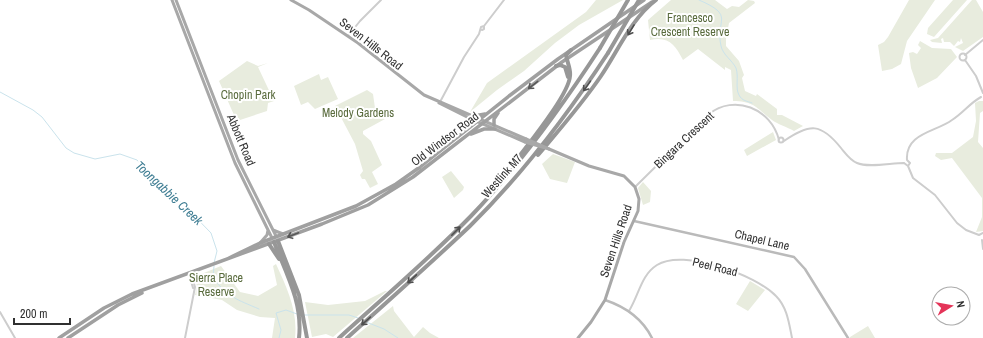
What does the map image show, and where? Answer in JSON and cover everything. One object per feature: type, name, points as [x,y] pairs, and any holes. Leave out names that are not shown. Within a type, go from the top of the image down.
[{"type":"highway","name":"Westlink M7","points":[[339,338],[447,240],[488,198],[550,122],[600,48],[628,0]]},
{"type":"highway","name":"Westlink M7","points":[[347,338],[481,214],[544,143],[589,83],[639,0]]},
{"type":"highway","name":"Old Windsor Road","points":[[228,259],[269,244],[282,234],[338,216],[396,184],[571,50],[644,0]]},
{"type":"highway","name":"Old Windsor Road","points":[[60,338],[104,308],[132,294],[219,263],[260,243],[275,239],[368,204],[404,183],[500,111],[556,66],[655,0]]},
{"type":"highway","points":[[492,203],[563,126],[593,88],[639,17],[655,0]]},
{"type":"highway","points":[[503,180],[560,98],[570,77],[566,55],[571,50]]},
{"type":"highway","points":[[556,66],[560,65],[564,67],[568,75],[567,83],[560,98]]},
{"type":"highway","points":[[463,139],[481,130],[495,127],[494,119],[500,111]]},
{"type":"highway","points":[[474,116],[490,112]]},
{"type":"highway","points":[[464,132],[469,123],[469,118]]},
{"type":"highway","points":[[275,239],[282,262],[300,306],[299,338]]},
{"type":"highway","points":[[275,239],[293,276],[306,325],[307,338]]},
{"type":"highway","points":[[269,244],[282,262]]},
{"type":"highway","name":"Old Windsor Road","points":[[68,338],[118,305],[159,284]]},
{"type":"main road","name":"Abbott Road","points":[[174,0],[238,160],[273,230],[275,239]]},
{"type":"main road","name":"Abbott Road","points":[[174,0],[235,163],[268,230],[275,239]]},
{"type":"main road","name":"Seven Hills Road","points":[[291,0],[367,49],[414,89],[439,103],[469,118],[484,122],[593,167],[622,175],[635,187],[639,205],[634,221],[624,242],[606,300],[578,338]]},
{"type":"main road","name":"Seven Hills Road","points":[[439,103],[474,116],[478,120]]},
{"type":"main road","name":"Seven Hills Road","points":[[495,127],[517,139],[525,140]]},
{"type":"main road","points":[[515,135],[517,139]]},
{"type":"main road","name":"Chapel Lane","points":[[634,221],[794,256],[805,269],[846,337]]},
{"type":"main road","points":[[260,243],[268,230]]},
{"type":"main road","points":[[273,230],[282,234]]},
{"type":"main road","points":[[606,300],[629,311],[640,320],[652,338]]},
{"type":"street","points":[[348,36],[360,20],[381,0]]},
{"type":"street","points":[[439,103],[464,57],[482,30],[481,27],[484,26],[504,0]]},
{"type":"street","points":[[965,60],[961,60],[959,57],[962,54],[965,55],[983,40]]},
{"type":"street","points":[[965,55],[965,60],[978,81],[983,93],[982,98],[970,104],[951,121],[916,138],[909,148],[907,160],[910,163],[908,166],[913,178],[935,195],[956,222],[966,230],[979,235],[982,240],[983,249]]},
{"type":"street","name":"Bingara Crescent","points":[[635,187],[704,120],[722,106],[742,105],[755,109],[765,116],[782,139],[803,129],[820,129],[830,134],[848,157],[857,163],[866,165],[904,163]]},
{"type":"street","points":[[907,160],[904,163],[908,166]]},
{"type":"street","points":[[979,235],[983,233]]},
{"type":"street","name":"Peel Road","points":[[629,311],[636,300],[642,282],[654,267],[671,259],[687,260],[737,271],[770,291],[784,307],[792,338]]},
{"type":"street","points":[[185,338],[194,287],[190,273]]},
{"type":"street","points":[[0,312],[15,338]]},
{"type":"green space","points":[[596,0],[623,0],[579,25],[555,43],[524,71],[470,112],[487,83],[586,12]]},
{"type":"green space","name":"Francesco Crescent Reserve","points":[[671,0],[715,0],[727,9],[732,6],[739,7],[748,0],[754,1],[755,3],[729,23],[726,46],[739,61],[744,75],[742,78],[745,91],[756,96],[757,94],[777,109],[777,115],[782,115],[803,126],[794,131],[774,121],[751,104],[733,101],[731,70],[725,67],[725,70],[698,49],[683,60],[671,43],[662,39],[650,40],[648,20]]},
{"type":"green space","points":[[909,0],[935,0],[907,41],[901,64],[892,69],[882,71],[878,45],[884,42],[888,37]]},
{"type":"green space","points":[[953,0],[967,0],[934,37],[927,34],[928,28]]},
{"type":"green space","points":[[972,0],[976,0],[983,12],[983,37],[963,51],[955,47],[963,43],[961,38],[960,42],[958,41],[954,46],[950,42],[944,42],[943,38],[941,39],[942,43],[932,42],[930,40],[938,38]]},
{"type":"green space","points":[[920,41],[932,48],[951,49],[957,57],[937,78],[918,88],[911,68],[909,53],[913,52],[917,54],[921,48],[918,45]]},
{"type":"green space","name":"Chopin Park","points":[[247,61],[258,66],[268,63],[258,67],[274,101],[268,103],[267,111],[240,120],[234,115],[219,81]]},
{"type":"green space","points":[[319,74],[321,80],[328,77],[338,99],[315,109],[308,102],[301,105],[294,86]]},
{"type":"green space","name":"Melody Gardens","points":[[367,90],[373,94],[375,108],[385,119],[363,131],[363,134],[371,141],[382,165],[372,172],[378,184],[370,188],[365,179],[362,179],[360,175],[363,171],[355,144],[335,106]]},
{"type":"green space","points":[[983,101],[983,111],[980,113],[978,142],[983,148],[983,231],[976,232],[982,217],[982,198],[952,158],[941,160],[935,156],[936,153],[952,153],[973,137],[976,121],[975,103]]},
{"type":"green space","points":[[773,132],[776,140],[747,156],[744,150]]},
{"type":"green space","points":[[553,154],[575,162],[567,183],[550,179],[542,164]]},
{"type":"green space","points":[[451,171],[464,187],[463,190],[454,198],[442,177]]},
{"type":"green space","points":[[643,182],[651,191],[650,202],[643,205],[638,188]]},
{"type":"green space","name":"Sierra Place Reserve","points":[[276,264],[291,300],[295,318],[295,338],[272,338],[275,318],[260,317],[237,310],[222,300],[195,295],[197,286],[194,277],[221,266],[240,292],[258,296],[277,285],[273,266]]},
{"type":"green space","points":[[750,281],[765,290],[748,311],[736,304]]},
{"type":"green space","points":[[387,291],[333,337],[326,334],[312,337],[305,302],[328,305],[365,301]]},
{"type":"green space","points":[[393,306],[394,311],[414,337],[423,327],[439,338],[353,338]]},
{"type":"green space","points":[[868,326],[875,338],[850,338],[850,337]]},
{"type":"waterway","points":[[699,0],[710,5],[721,14],[722,19],[720,37],[722,49],[736,68],[737,89],[740,97],[743,100],[752,103]]},
{"type":"waterway","name":"Toongabbie Creek","points":[[0,92],[33,110],[42,117],[66,148],[74,153],[95,159],[120,154],[137,160],[156,181],[176,197],[211,233],[217,251],[214,263]]},
{"type":"waterway","name":"Toongabbie Creek","points":[[214,266],[213,278],[224,290],[239,300],[259,309]]},
{"type":"waterway","name":"Toongabbie Creek","points":[[279,338],[281,330],[276,313],[286,310],[297,314]]},
{"type":"waterway","name":"Toongabbie Creek","points":[[304,315],[349,315],[358,318]]},
{"type":"waterway","name":"Toongabbie Creek","points":[[366,322],[384,329],[398,338]]}]
